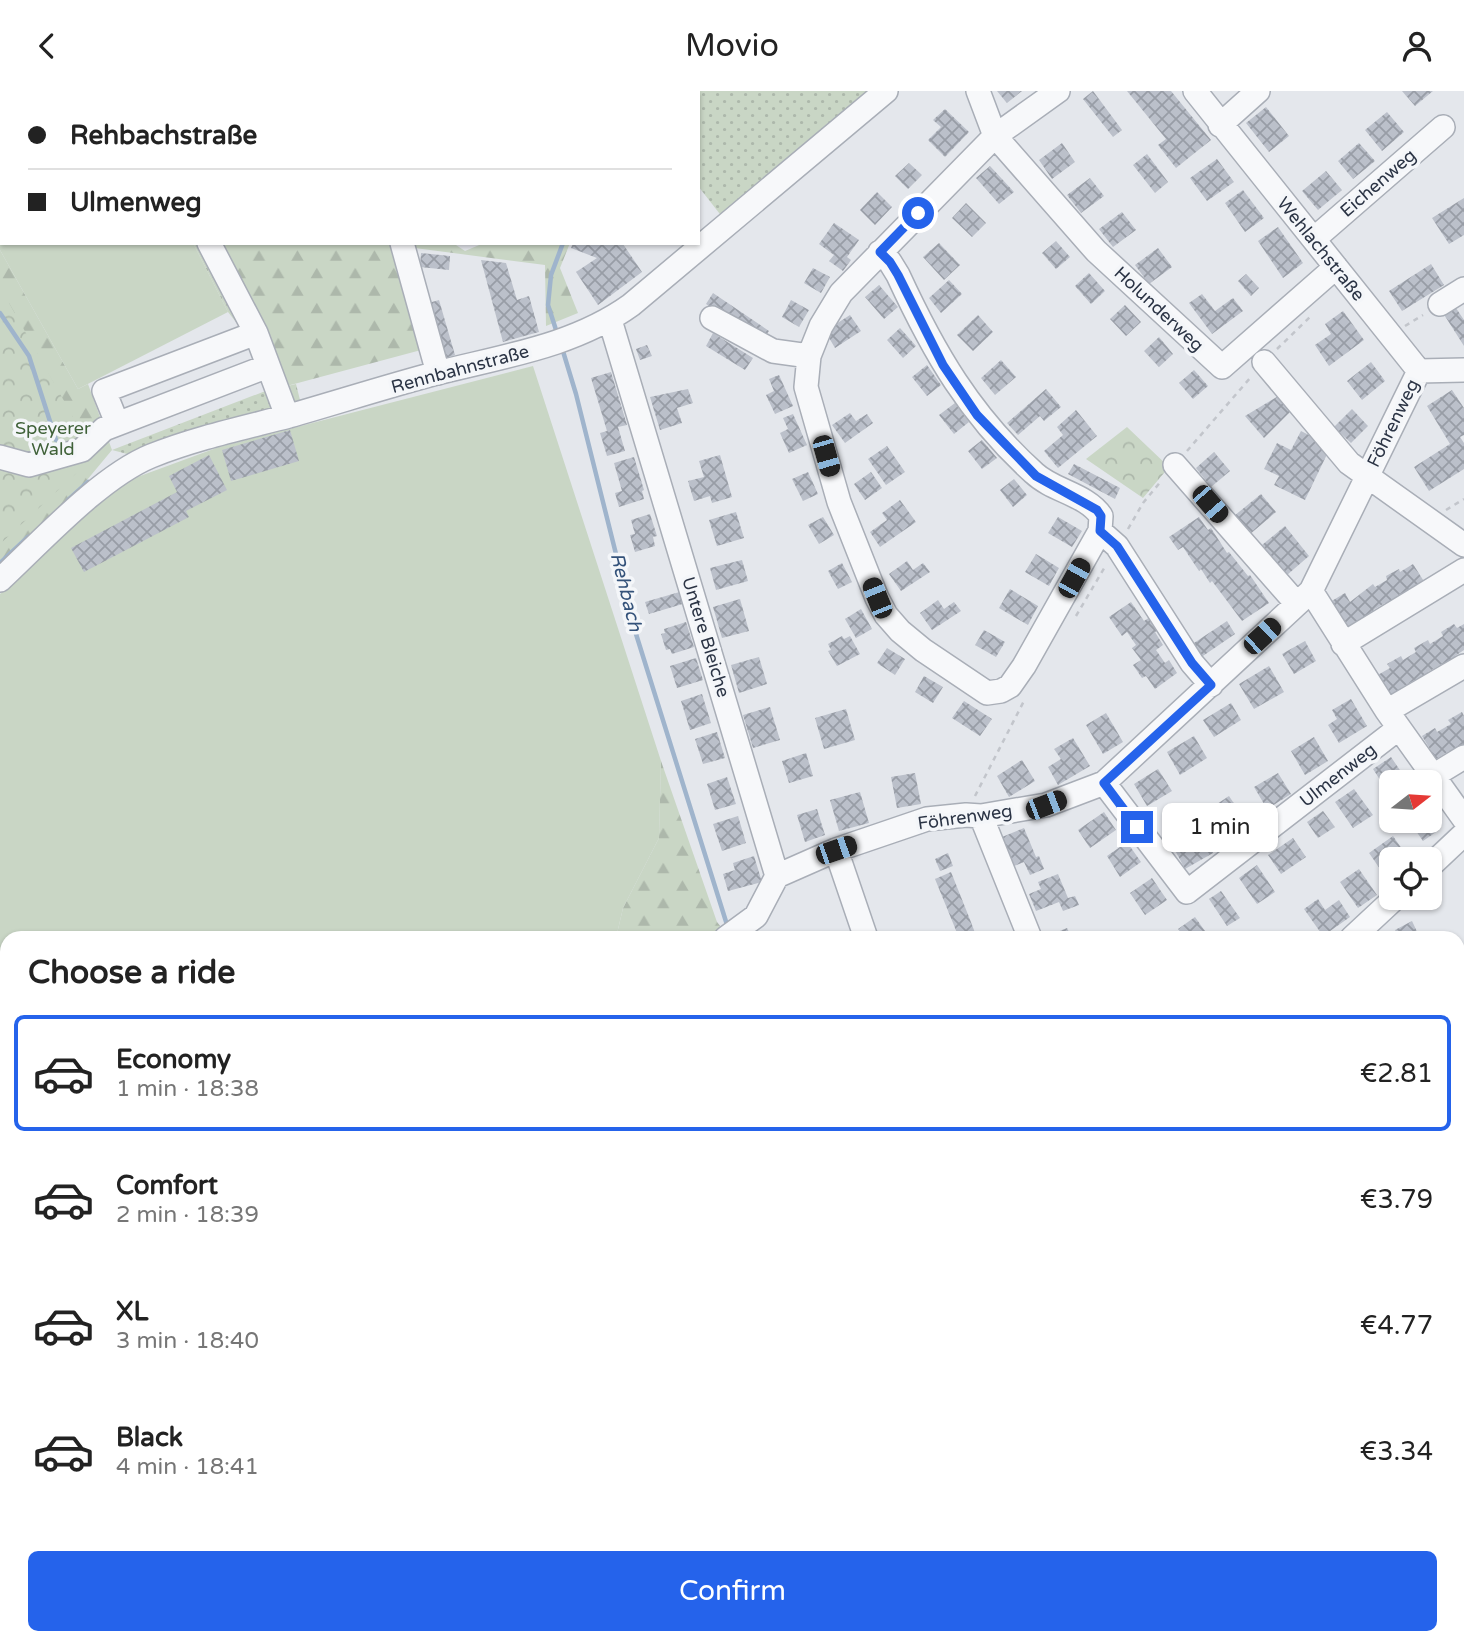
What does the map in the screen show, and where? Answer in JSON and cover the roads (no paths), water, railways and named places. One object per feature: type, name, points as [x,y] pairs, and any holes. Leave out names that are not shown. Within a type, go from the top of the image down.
[{"type":"street","name":"Rennbahnstraße","points":[[0,580],[95,492],[118,474],[150,457],[215,435],[438,373],[476,359],[522,354],[610,320],[886,91]]},
{"type":"street","points":[[978,91],[995,136]]},
{"type":"street","points":[[1058,91],[995,136],[841,293],[821,327],[809,356],[806,387],[839,502],[886,615],[923,650],[980,691],[1001,691],[1010,686],[1109,539]]},
{"type":"street","name":"Wehlachstraße","points":[[1195,91],[1419,371]]},
{"type":"street","points":[[1220,125],[1258,91]]},
{"type":"street","name":"Eichenweg","points":[[1314,239],[1443,127]]},
{"type":"street","name":"Holunderweg","points":[[995,136],[1096,251],[1222,367],[1336,267]]},
{"type":"street","points":[[210,245],[256,333],[287,416]]},
{"type":"street","points":[[403,245],[438,373]]},
{"type":"street","points":[[880,252],[894,268],[943,365],[977,415],[1036,476],[1097,510],[1109,539],[1185,652],[1211,685]]},
{"type":"street","points":[[1440,304],[1464,289]]},
{"type":"street","points":[[712,318],[773,351],[809,356]]},
{"type":"street","name":"Untere Bleiche","points":[[610,320],[777,876]]},
{"type":"street","points":[[117,423],[104,391],[256,333]]},
{"type":"street","name":"Föhrenweg","points":[[1264,362],[1349,463],[1367,475]]},
{"type":"street","points":[[0,457],[29,465],[82,450],[104,429],[117,423],[268,366]]},
{"type":"street","points":[[1419,371],[1461,375]]},
{"type":"street","name":"Föhrenweg","points":[[777,876],[836,850],[927,820],[1046,805],[1104,783],[1304,597],[1419,371]]},
{"type":"street","points":[[1175,465],[1304,597],[1343,644],[1429,770]]},
{"type":"street","points":[[1367,475],[1464,545]]},
{"type":"street","points":[[1343,644],[1464,571]]},
{"type":"street","points":[[1393,720],[1464,666]]},
{"type":"street","name":"Ulmenweg","points":[[1104,783],[1186,892],[1393,720]]},
{"type":"street","points":[[1442,770],[1464,757]]},
{"type":"street","points":[[1442,788],[1464,819]]},
{"type":"street","points":[[973,815],[1027,931]]},
{"type":"street","points":[[1442,855],[1464,834]]},
{"type":"street","points":[[836,850],[864,931]]},
{"type":"street","points":[[736,931],[756,916],[777,876]]},
{"type":"street","points":[[1360,931],[1382,910]]},
{"type":"waterway","name":"Rehbach","points":[[557,333],[548,305],[551,275],[562,245]]},
{"type":"waterway","points":[[0,313],[29,356],[56,440]]},
{"type":"waterway","name":"Rehbach","points":[[562,348],[636,634],[728,928]]},
{"type":"waterway","points":[[68,500],[88,482]]},
{"type":"waterway","points":[[0,563],[28,537]]},
{"type":"park label","name":"Speyerer Wald","points":[[53,438]]}]
